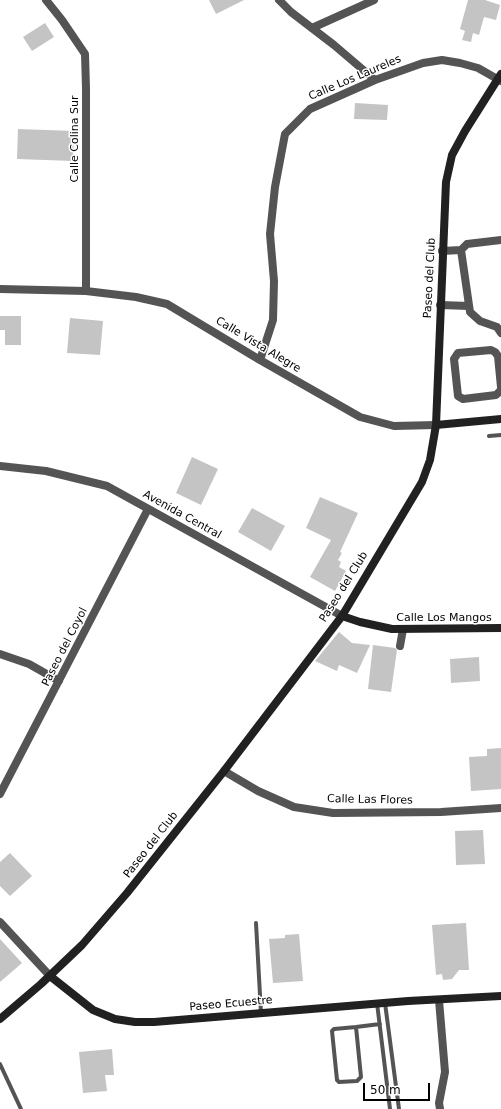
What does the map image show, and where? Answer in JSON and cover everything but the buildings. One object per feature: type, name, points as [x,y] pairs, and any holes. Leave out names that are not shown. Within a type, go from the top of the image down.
[{"type":"street","name":"Calle Colina Sur","points":[[46,0],[62,20],[85,54],[86,291]]},
{"type":"street","points":[[279,0],[291,12],[375,80]]},
{"type":"street","points":[[312,28],[374,0]]},
{"type":"street","name":"Calle Los Laureles","points":[[260,360],[273,320],[274,281],[270,234],[275,187],[285,134],[310,109],[375,80],[423,63],[442,60],[460,62],[500,78]]},
{"type":"street","name":"Paseo del Club","points":[[0,1019],[50,976],[82,945],[127,893],[224,771],[342,616],[422,482],[430,460],[436,425],[446,182],[452,156],[465,131],[500,78]]},
{"type":"street","points":[[442,251],[461,250],[467,244],[501,240]]},
{"type":"street","points":[[461,250],[470,312],[480,321],[497,327],[501,333]]},
{"type":"street","name":"Calle Vista Alegre","points":[[0,289],[86,291],[136,297],[167,304],[260,360],[360,417],[394,426],[436,425],[501,419]]},
{"type":"street","points":[[440,305],[469,306]]},
{"type":"street","points":[[501,387],[500,362],[496,352],[491,350],[458,354],[454,359],[458,396],[460,398],[496,395],[501,390]]},
{"type":"street","name":"Avenida Central","points":[[0,466],[46,471],[107,486],[342,616]]},
{"type":"street","name":"Paseo del Coyol","points":[[0,794],[148,509]]},
{"type":"street","name":"Calle Los Mangos","points":[[342,616],[379,627],[403,630],[501,628]]},
{"type":"street","points":[[400,646],[403,630]]},
{"type":"street","points":[[0,654],[29,664],[59,681]]},
{"type":"street","name":"Calle Las Flores","points":[[224,771],[258,791],[294,807],[334,812],[441,812],[501,808]]},
{"type":"street","name":"Paseo Ecuestre","points":[[0,922],[50,976],[94,1010],[115,1019],[136,1022],[154,1022],[381,1003],[501,996]]},
{"type":"street","points":[[439,1000],[445,1072],[439,1103],[440,1109]]},
{"type":"lane","points":[[489,436],[501,435]]},
{"type":"lane","points":[[256,923],[261,1013]]},
{"type":"lane","points":[[381,1003],[380,1024],[390,1109]]},
{"type":"lane","points":[[381,1003],[392,1060],[399,1109]]},
{"type":"lane","points":[[356,1027],[361,1077],[357,1081],[339,1082],[337,1080],[332,1031],[334,1029],[380,1024]]},
{"type":"lane","points":[[384,1061],[392,1060]]},
{"type":"lane","points":[[0,1064],[21,1109]]},
{"type":"lane","points":[[388,1091],[396,1090]]}]
